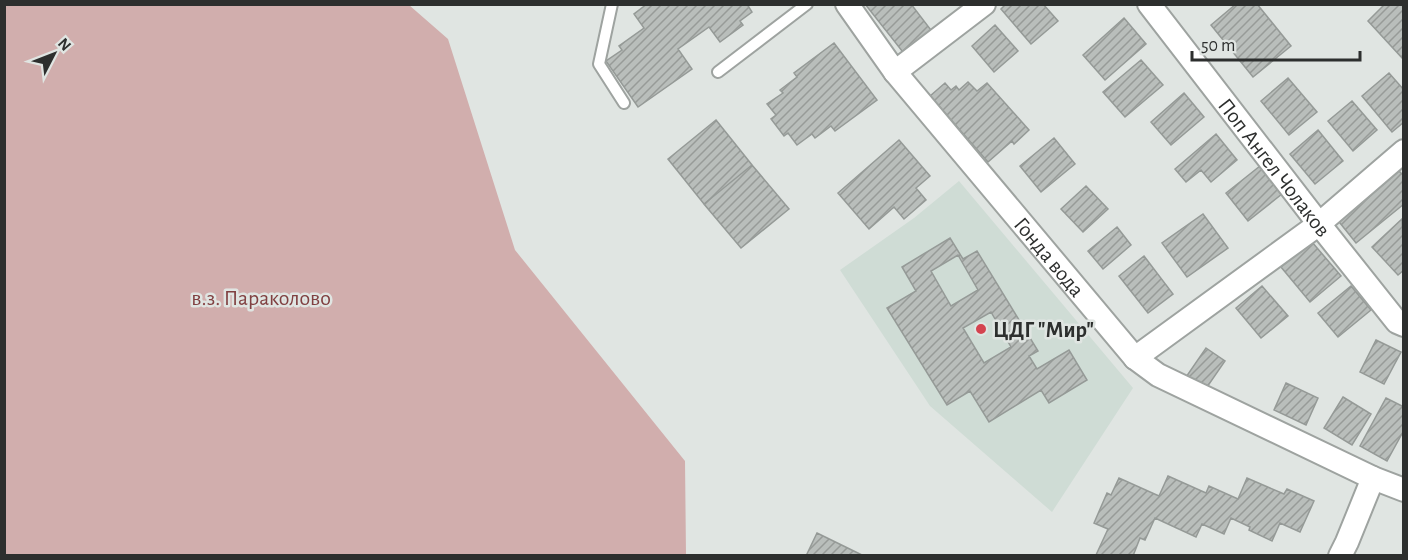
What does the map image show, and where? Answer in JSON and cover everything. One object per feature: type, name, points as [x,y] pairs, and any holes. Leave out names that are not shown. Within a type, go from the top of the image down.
[{"type":"street","name":"Гонда вода","points":[[847,4],[896,72],[1135,358],[1158,375],[1373,478],[1404,490]]},
{"type":"street","points":[[896,72],[984,4]]},
{"type":"street","name":"Поп Ангел Чолаков","points":[[1149,4],[1319,224],[1397,322],[1404,325]]},
{"type":"street","points":[[1135,358],[1319,224],[1404,152]]},
{"type":"street","points":[[1340,555],[1373,478]]},
{"type":"lane","points":[[612,4],[599,64],[624,103]]},
{"type":"lane","points":[[718,72],[806,5]]},
{"type":"shaded area","name":"ЦДГ \"Мир\"","points":[[959,181],[1133,388],[1052,512],[930,406],[840,270],[914,218]]},
{"type":"green space","name":"в.з. Параколово","points":[[4,5],[409,5],[448,39],[515,250],[685,461],[686,555],[5,555]]},
{"type":"building","points":[[647,4],[747,4],[752,12],[740,21],[743,25],[720,42],[709,27],[678,49],[692,69],[638,107],[606,61],[622,50],[619,46],[644,28],[634,14]]},
{"type":"building","points":[[865,4],[911,4],[934,34],[906,56]]},
{"type":"building","points":[[1006,4],[1043,4],[1058,21],[1031,44],[1001,9]]},
{"type":"building","points":[[1236,4],[1257,4],[1291,46],[1253,77],[1211,25]]},
{"type":"building","points":[[1385,4],[1401,4],[1404,8],[1404,60],[1368,21]]},
{"type":"building","points":[[1124,18],[1146,44],[1105,80],[1083,55]]},
{"type":"building","points":[[995,25],[1018,51],[994,72],[972,46]]},
{"type":"building","points":[[834,43],[877,100],[835,131],[831,126],[815,138],[812,134],[797,145],[788,133],[784,136],[771,119],[776,115],[767,104],[783,93],[780,90],[797,77],[794,73]]},
{"type":"building","points":[[1141,60],[1163,85],[1125,117],[1103,92]]},
{"type":"building","points":[[1389,73],[1404,90],[1404,122],[1392,132],[1362,96]]},
{"type":"building","points":[[1288,78],[1317,112],[1289,135],[1261,101]]},
{"type":"building","points":[[968,82],[977,91],[987,83],[1029,130],[1014,144],[1012,141],[988,162],[930,96],[945,83],[951,90],[956,86],[959,90]]},
{"type":"building","points":[[1184,93],[1204,117],[1171,145],[1151,122]]},
{"type":"building","points":[[1352,101],[1377,130],[1353,151],[1328,121]]},
{"type":"building","points":[[716,120],[752,165],[704,204],[668,159]]},
{"type":"building","points":[[1318,130],[1343,161],[1315,184],[1290,154]]},
{"type":"building","points":[[1216,134],[1237,160],[1211,182],[1201,170],[1186,182],[1175,169]]},
{"type":"building","points":[[1054,138],[1075,164],[1041,192],[1020,166]]},
{"type":"building","points":[[899,140],[930,176],[916,188],[926,200],[904,219],[894,207],[869,229],[838,193]]},
{"type":"building","points":[[752,165],[789,209],[741,248],[704,204]]},
{"type":"building","points":[[1260,166],[1282,194],[1248,221],[1226,193]]},
{"type":"building","points":[[1397,169],[1404,176],[1404,204],[1356,243],[1336,218]]},
{"type":"building","points":[[1086,186],[1108,209],[1083,232],[1061,209]]},
{"type":"building","points":[[1203,214],[1228,248],[1187,277],[1162,243]]},
{"type":"building","points":[[1402,219],[1404,270],[1398,275],[1372,247]]},
{"type":"building","points":[[1117,227],[1131,245],[1103,269],[1088,251]]},
{"type":"building","points":[[950,238],[963,259],[977,251],[1038,351],[1029,356],[1037,369],[1069,350],[1087,380],[1049,403],[1041,390],[989,422],[970,391],[947,405],[887,308],[916,291],[902,267]],"holes":[[[958,255],[978,290],[951,306],[931,271]],[[991,312],[1011,347],[984,363],[963,328]]]},
{"type":"building","points":[[1312,242],[1341,276],[1310,302],[1281,267]]},
{"type":"building","points":[[1144,256],[1173,294],[1148,313],[1119,276]]},
{"type":"building","points":[[1262,286],[1288,316],[1261,338],[1236,308]]},
{"type":"building","points":[[1351,286],[1371,310],[1338,337],[1318,313]]},
{"type":"building","points":[[1376,340],[1401,352],[1384,384],[1360,372]]},
{"type":"building","points":[[1206,348],[1225,361],[1205,390],[1186,377]]},
{"type":"building","points":[[1286,383],[1318,398],[1306,425],[1274,410]]},
{"type":"building","points":[[1343,397],[1371,414],[1352,445],[1324,428]]},
{"type":"building","points":[[1386,398],[1404,407],[1404,430],[1387,461],[1360,446]]},
{"type":"building","points":[[1168,476],[1206,493],[1209,486],[1238,499],[1247,478],[1284,494],[1287,489],[1314,501],[1300,532],[1280,523],[1272,541],[1231,518],[1224,534],[1202,524],[1196,537],[1155,518],[1145,540],[1140,538],[1133,556],[1096,555],[1108,529],[1094,523],[1107,493],[1111,495],[1119,478],[1159,496]]},
{"type":"building","points":[[817,533],[864,556],[806,556]]},
{"type":"place","name":"ЦДГ \"Мир\"","points":[[981,329]]}]
